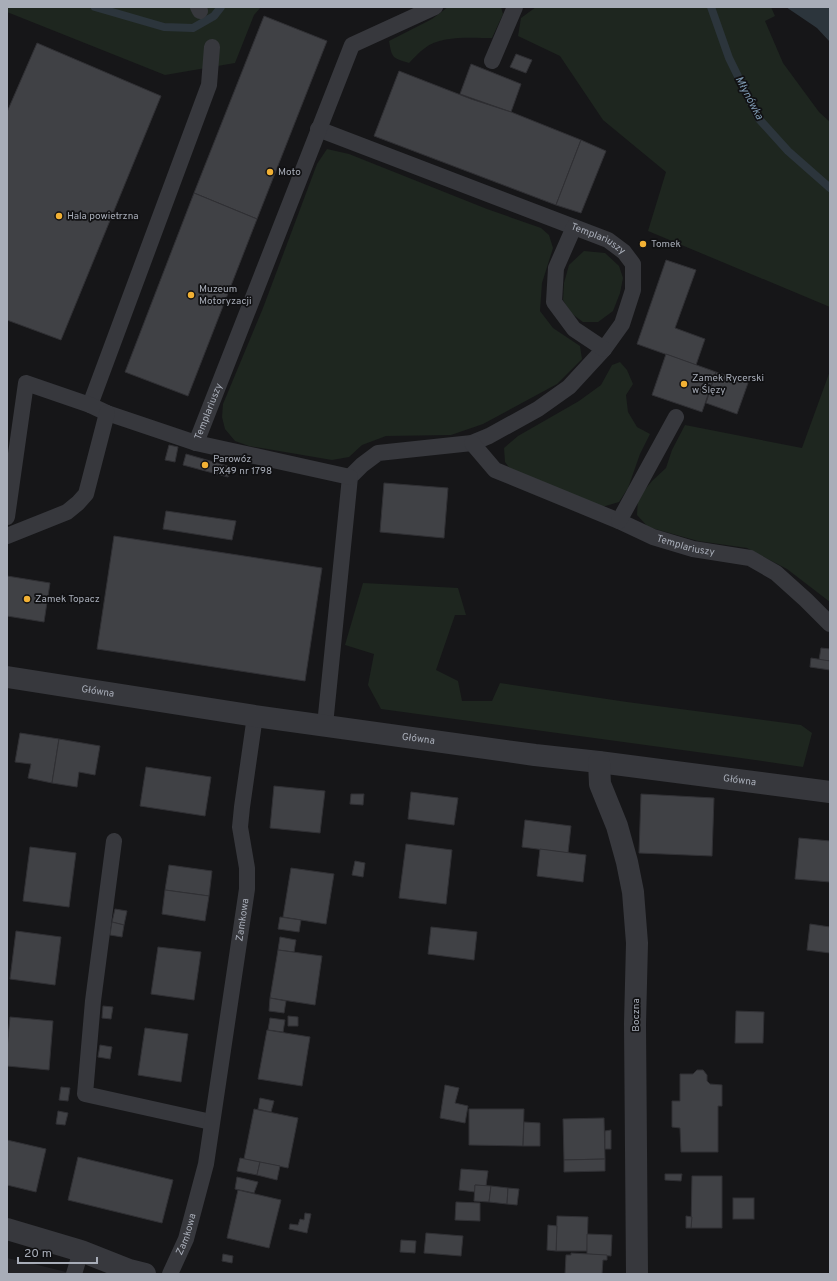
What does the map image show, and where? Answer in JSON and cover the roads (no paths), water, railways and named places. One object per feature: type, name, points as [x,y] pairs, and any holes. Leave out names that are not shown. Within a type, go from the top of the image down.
[{"type":"street","name":"Główna","points":[[7,677],[254,716],[535,755],[830,792]]},
{"type":"street","name":"Boczna","points":[[599,762],[600,784],[617,826],[627,862],[633,892],[636,943],[635,1031],[637,1274]]},
{"type":"street","points":[[7,1229],[81,1251],[129,1270],[145,1274]]},
{"type":"lane","name":"Templariuszy","points":[[7,517],[26,383],[90,405],[107,413],[196,443],[352,45],[435,7]]},
{"type":"lane","points":[[492,61],[515,7]]},
{"type":"lane","points":[[90,405],[209,85],[212,47]]},
{"type":"lane","name":"Templariuszy","points":[[318,129],[608,240],[624,252],[633,264],[633,290],[622,324],[604,349],[569,387],[538,409],[489,436],[472,443],[378,453],[350,476]]},
{"type":"lane","points":[[574,227],[556,268],[554,302],[574,329],[604,349]]},
{"type":"lane","points":[[7,536],[67,512],[86,494],[107,413]]},
{"type":"lane","points":[[618,521],[676,417]]},
{"type":"lane","points":[[196,443],[350,476],[325,725]]},
{"type":"lane","name":"Templariuszy","points":[[472,443],[495,470],[659,539],[693,548],[750,558],[776,573],[830,624]]},
{"type":"lane","name":"Zamkowa","points":[[170,1274],[186,1239],[206,1164],[211,1122],[247,888],[247,868],[240,828],[254,716]]},
{"type":"lane","points":[[114,841],[93,1002],[85,1094],[211,1122]]},
{"type":"lane","points":[[74,1274],[81,1251]]},
{"type":"waterway","name":"Młynówka","points":[[95,7],[164,27],[193,28],[214,16],[221,7]]},
{"type":"waterway","name":"Młynówka","points":[[711,7],[729,58],[759,119],[788,151],[830,188]]},
{"type":"place","name":"Moto","points":[[270,172]]},
{"type":"place","name":"Hala powietrzna","points":[[59,216]]},
{"type":"place","name":"Tomek","points":[[643,244]]},
{"type":"place","name":"Muzeum Motoryzacji","points":[[191,295]]},
{"type":"place","name":"Zamek Rycerski w Ślęzy","points":[[684,384]]},
{"type":"place","name":"Parowóz PX49 nr 1798","points":[[205,465]]},
{"type":"place","name":"Zamek Topacz","points":[[27,599]]}]
